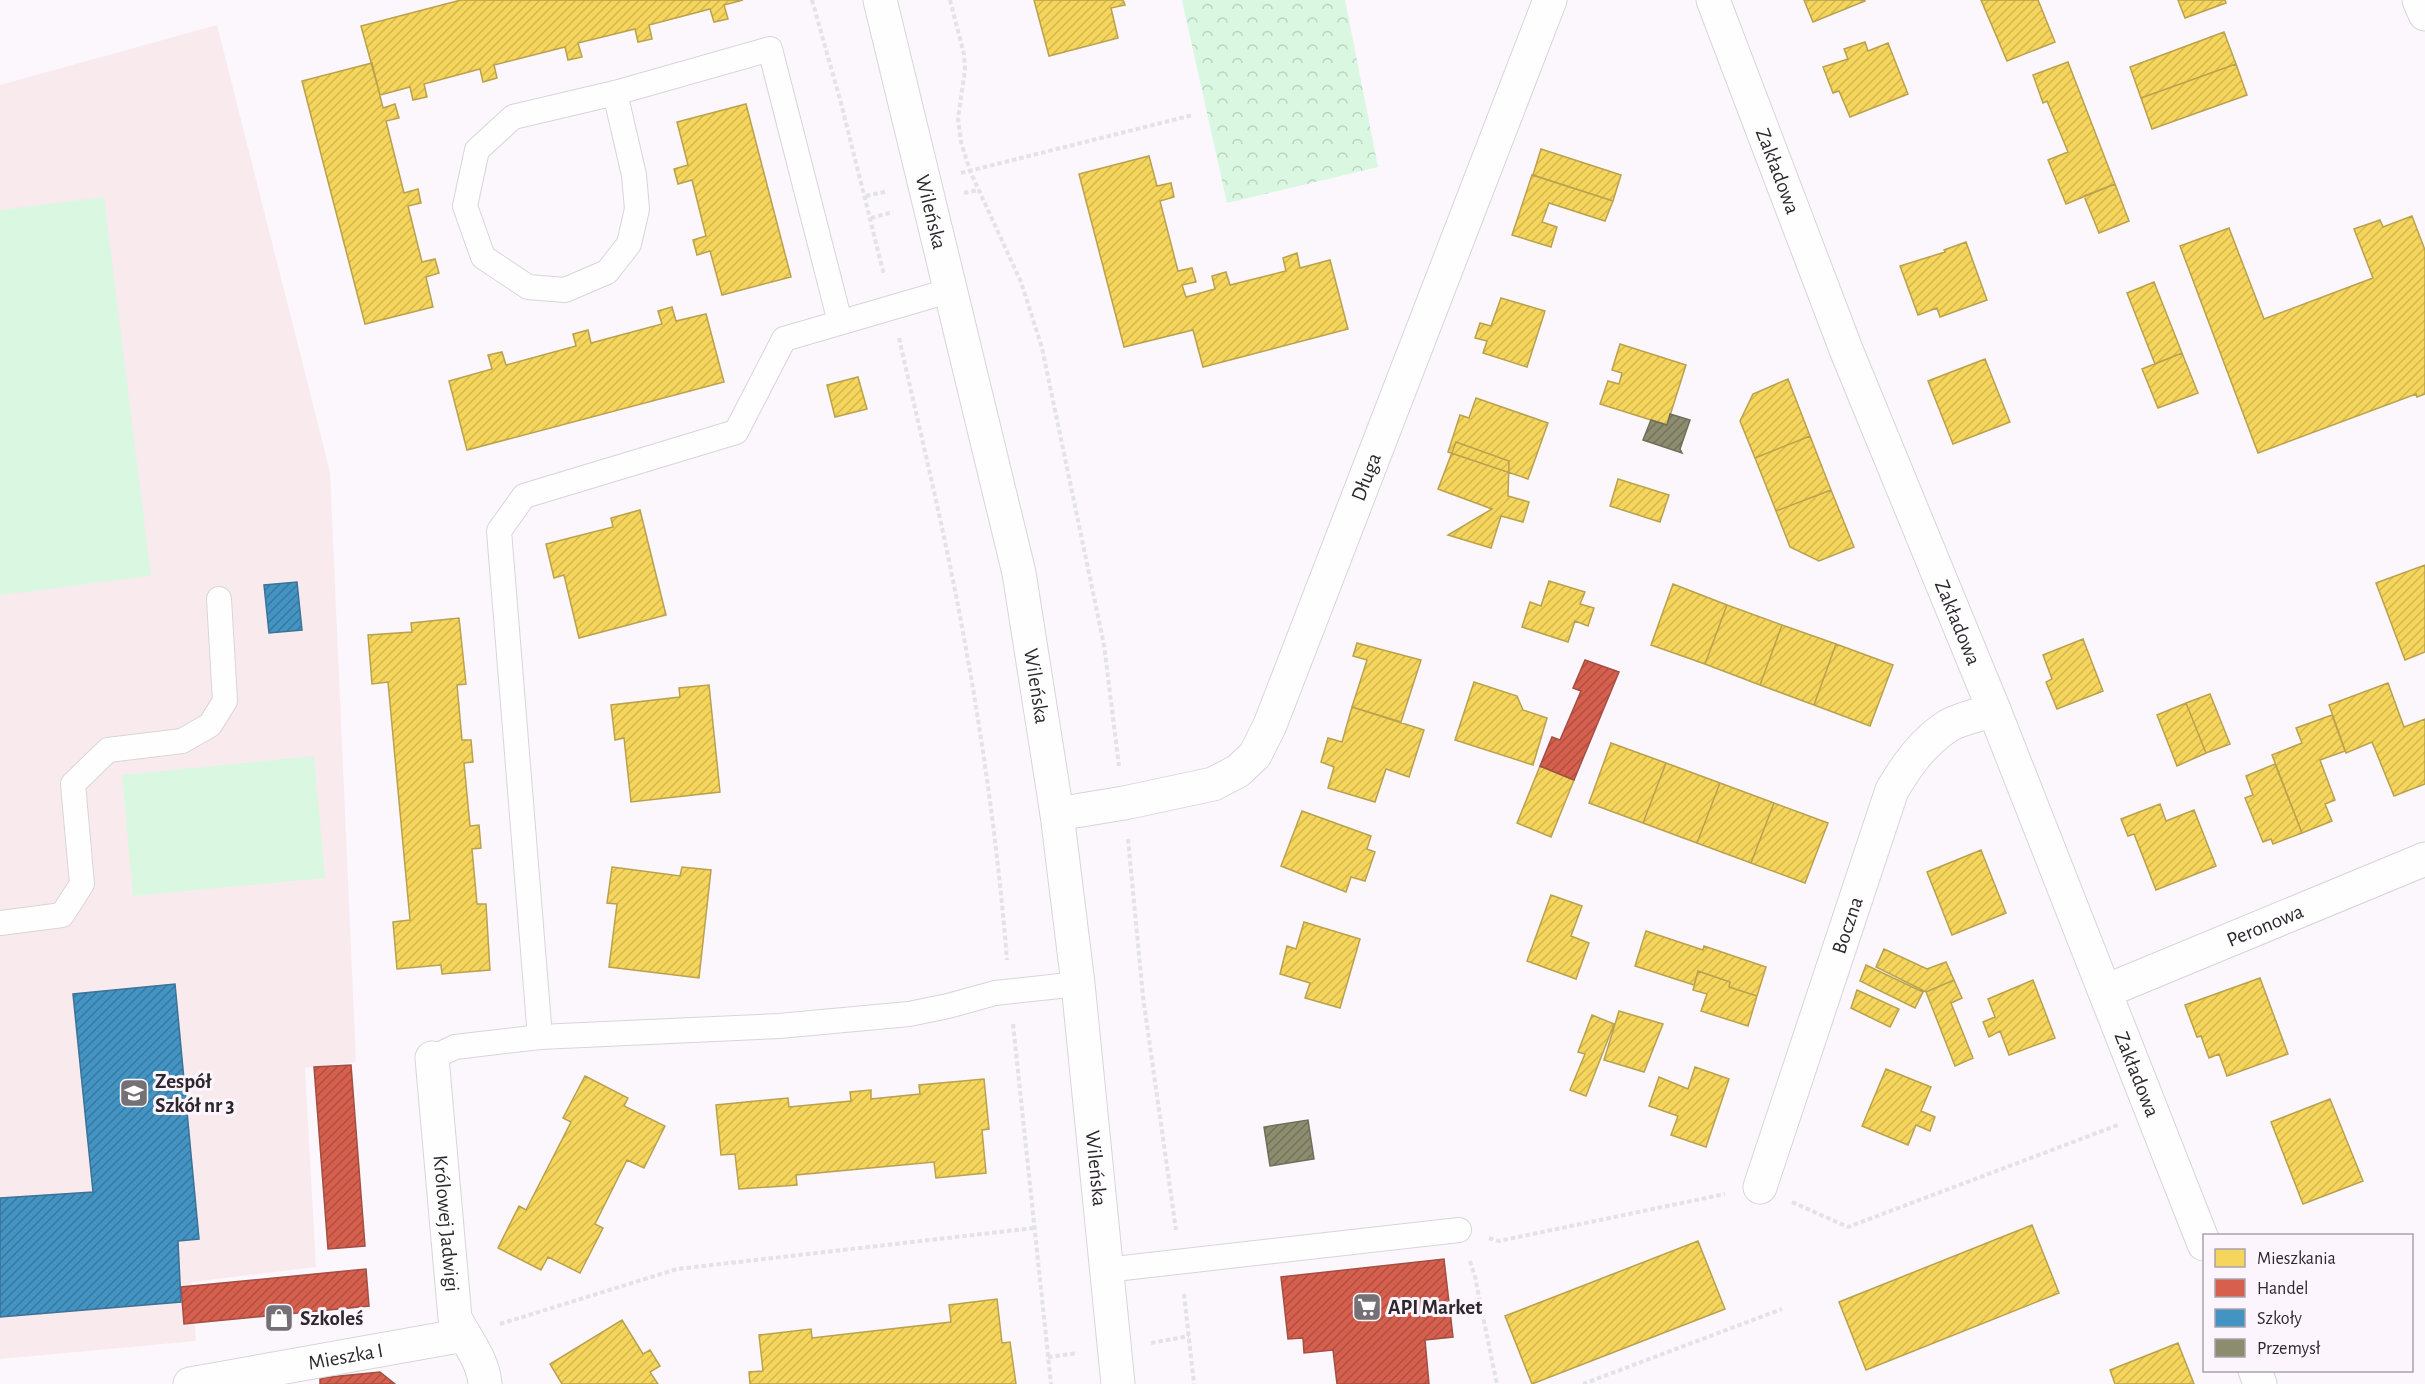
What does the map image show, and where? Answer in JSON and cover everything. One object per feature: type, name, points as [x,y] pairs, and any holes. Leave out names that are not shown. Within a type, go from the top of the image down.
[{"type":"street","name":"Wileńska","points":[[880,0],[1019,573],[1057,814],[1078,984],[1118,1384]]},
{"type":"street","name":"Długa","points":[[1057,814],[1124,804],[1213,784],[1238,771],[1255,755],[1270,725],[1550,0]]},
{"type":"street","name":"Zakładowa","points":[[1713,0],[1847,352],[1994,710],[2203,1239]]},
{"type":"street","points":[[2419,0],[2425,14]]},
{"type":"street","name":"Boczna","points":[[1760,1187],[1892,790],[1909,762],[1927,742],[1950,724],[1994,710]]},
{"type":"street","name":"Peronowa","points":[[2106,991],[2425,860]]},
{"type":"street","name":"Królowej Jadwigi","points":[[432,1058],[450,1276],[456,1318],[475,1351],[484,1374],[484,1384]]},
{"type":"street","name":"Mieszka I","points":[[190,1384],[464,1335]]},
{"type":"lane","points":[[615,93],[634,175],[637,208],[629,244],[607,272],[565,290],[528,287],[483,257],[465,206],[477,150],[513,117],[615,93],[770,49],[840,322]]},
{"type":"lane","points":[[540,1037],[499,531],[524,496],[736,432],[784,339],[952,290]]},
{"type":"lane","points":[[0,922],[62,915],[82,884],[73,784],[108,750],[182,741],[210,725],[225,701],[219,599]]},
{"type":"lane","points":[[432,1058],[455,1047],[540,1037],[779,1026],[909,1014],[1010,992],[1078,984]]},
{"type":"lane","points":[[1106,1270],[1459,1230]]},
{"type":"path","points":[[812,0],[866,196],[947,551],[965,646],[1000,877],[1051,1384]]},
{"type":"path","points":[[950,0],[964,54],[958,118],[961,142],[970,171],[1021,282],[1042,348],[1104,645],[1124,804],[1143,997],[1180,1260],[1194,1384]]},
{"type":"path","points":[[952,175],[1193,115]]},
{"type":"path","points":[[866,196],[894,189]]},
{"type":"path","points":[[1459,1230],[1499,1241],[1760,1187],[1848,1227],[2152,1112]]},
{"type":"path","points":[[464,1335],[677,1269],[1034,1228]]},
{"type":"path","points":[[1459,1230],[1475,1277],[1498,1384]]},
{"type":"path","points":[[1583,1384],[1782,1309]]},
{"type":"shaded area","points":[[217,25],[330,472],[356,1062],[305,1068],[316,1267],[192,1282],[196,1341],[0,1359],[0,85]]},
{"type":"green space","points":[[1182,0],[1345,0],[1378,167],[1227,203]]},
{"type":"green space","points":[[104,197],[151,576],[0,595],[0,210]]},
{"type":"green space","points":[[314,756],[325,878],[133,896],[122,775]]},
{"type":"building: Mieszkania","points":[[461,0],[743,0],[724,5],[728,19],[714,22],[710,9],[649,25],[652,39],[638,42],[635,29],[578,43],[582,57],[568,60],[565,47],[494,65],[497,78],[483,82],[480,69],[424,84],[427,97],[413,100],[410,87],[380,95],[361,26]]},
{"type":"building: Mieszkania","points":[[1034,0],[1123,0],[1125,5],[1111,8],[1118,38],[1049,56]]},
{"type":"building: Mieszkania","points":[[1804,0],[1865,0],[1865,1],[1813,22]]},
{"type":"building: Mieszkania","points":[[1981,0],[2038,0],[2055,42],[2007,61]]},
{"type":"building: Mieszkania","points":[[2178,0],[2225,0],[2226,3],[2185,18]]},
{"type":"building: Mieszkania","points":[[2224,32],[2236,64],[2141,98],[2130,67]]},
{"type":"building: Mieszkania","points":[[1865,42],[1868,51],[1888,43],[1908,94],[1850,117],[1839,91],[1833,93],[1823,67],[1848,59],[1844,49]]},
{"type":"building: Mieszkania","points":[[2068,62],[2115,184],[2066,204],[2048,160],[2068,152],[2047,101],[2043,103],[2033,75]]},
{"type":"building: Mieszkania","points":[[372,63],[383,108],[395,104],[399,118],[386,121],[404,193],[418,189],[421,203],[408,206],[422,262],[435,259],[439,273],[426,277],[433,307],[365,324],[302,81]]},
{"type":"building: Mieszkania","points":[[2236,64],[2247,95],[2152,129],[2141,98]]},
{"type":"building: Mieszkania","points":[[746,104],[791,277],[722,295],[710,251],[697,255],[693,240],[706,236],[692,180],[678,184],[674,169],[688,165],[677,122]]},
{"type":"building: Mieszkania","points":[[1541,149],[1621,175],[1613,201],[1533,175]]},
{"type":"building: Mieszkania","points":[[1149,156],[1157,186],[1171,183],[1174,197],[1160,201],[1178,271],[1192,268],[1196,282],[1182,285],[1186,297],[1215,289],[1212,276],[1226,272],[1230,285],[1286,271],[1283,258],[1297,253],[1300,268],[1330,260],[1348,329],[1203,367],[1193,330],[1124,347],[1079,174]]},
{"type":"building: Mieszkania","points":[[1532,175],[1613,201],[1605,221],[1549,203],[1542,222],[1557,227],[1551,247],[1512,235]]},
{"type":"building: Mieszkania","points":[[2115,184],[2129,221],[2099,233],[2084,196]]},
{"type":"building: Mieszkania","points":[[2412,216],[2425,250],[2425,394],[2417,397],[2416,394],[2258,453],[2180,246],[2229,228],[2264,319],[2373,278],[2354,229],[2380,220],[2383,227]]},
{"type":"building: Mieszkania","points":[[1966,242],[1987,300],[1940,317],[1937,308],[1918,315],[1900,266],[1945,252],[1944,250]]},
{"type":"building: Mieszkania","points":[[2154,282],[2182,353],[2155,364],[2127,293]]},
{"type":"building: Mieszkania","points":[[1501,298],[1545,311],[1527,367],[1483,353],[1487,341],[1475,338],[1480,323],[1491,326]]},
{"type":"building: Mieszkania","points":[[672,307],[676,321],[706,314],[724,382],[467,450],[449,381],[492,369],[488,355],[502,352],[506,365],[576,346],[573,334],[588,330],[591,343],[662,324],[658,311]]},
{"type":"building: Mieszkania","points":[[1620,344],[1686,365],[1667,425],[1600,404],[1608,381],[1619,384],[1622,373],[1612,370]]},
{"type":"building: Mieszkania","points":[[2182,353],[2198,393],[2158,408],[2142,369]]},
{"type":"building: Mieszkania","points":[[1985,359],[2010,422],[1953,444],[1928,381]]},
{"type":"building: Mieszkania","points":[[858,377],[867,409],[835,417],[827,385]]},
{"type":"building: Mieszkania","points":[[1788,379],[1810,436],[1755,458],[1740,421],[1753,394]]},
{"type":"building: Mieszkania","points":[[1476,398],[1548,423],[1528,479],[1448,452],[1460,415],[1469,418]]},
{"type":"building: Mieszkania","points":[[1810,436],[1831,490],[1776,511],[1755,458]]},
{"type":"building: Mieszkania","points":[[1456,442],[1509,461],[1508,496],[1529,502],[1523,522],[1501,516],[1491,548],[1448,535],[1492,509],[1438,489]]},
{"type":"building: Mieszkania","points":[[1618,479],[1669,495],[1660,522],[1610,506]]},
{"type":"building: Mieszkania","points":[[1831,490],[1854,547],[1819,561],[1790,547],[1776,511]]},
{"type":"building: Mieszkania","points":[[640,510],[666,615],[579,638],[564,575],[554,578],[546,544],[613,527],[611,518]]},
{"type":"building: Mieszkania","points":[[2425,565],[2425,652],[2405,660],[2376,583]]},
{"type":"building: Mieszkania","points":[[1549,581],[1585,592],[1580,604],[1594,608],[1588,626],[1575,621],[1568,642],[1522,627],[1530,602],[1541,606]]},
{"type":"building: Mieszkania","points":[[1673,584],[1727,605],[1705,664],[1651,645]]},
{"type":"building: Mieszkania","points":[[1727,605],[1782,625],[1760,685],[1705,664]]},
{"type":"building: Mieszkania","points":[[459,618],[466,684],[457,685],[462,740],[471,740],[473,762],[464,763],[470,826],[479,825],[481,848],[472,849],[477,904],[486,904],[490,970],[442,974],[441,965],[397,969],[393,922],[410,920],[388,682],[372,684],[368,635],[412,632],[411,623]]},
{"type":"building: Mieszkania","points":[[1782,625],[1836,644],[1814,705],[1760,685]]},
{"type":"building: Mieszkania","points":[[2083,639],[2103,691],[2057,709],[2046,682],[2052,679],[2043,655]]},
{"type":"building: Mieszkania","points":[[1357,643],[1421,660],[1401,722],[1352,707],[1367,660],[1353,656]]},
{"type":"building: Mieszkania","points":[[1836,644],[1893,665],[1870,726],[1814,705]]},
{"type":"building: Mieszkania","points":[[1474,682],[1517,696],[1523,710],[1547,718],[1533,765],[1455,740]]},
{"type":"building: Mieszkania","points":[[2388,683],[2404,727],[2425,719],[2425,784],[2394,796],[2372,742],[2346,753],[2329,705]]},
{"type":"building: Mieszkania","points":[[709,685],[720,792],[631,802],[624,738],[615,740],[611,705],[680,697],[679,688]]},
{"type":"building: Mieszkania","points":[[2210,694],[2230,744],[2206,753],[2186,703]]},
{"type":"building: Mieszkania","points":[[2186,703],[2206,753],[2177,766],[2157,715]]},
{"type":"building: Mieszkania","points":[[1352,707],[1424,730],[1409,777],[1386,769],[1375,802],[1328,788],[1334,767],[1321,762],[1328,738],[1342,742]]},
{"type":"building: Mieszkania","points":[[2332,715],[2345,751],[2320,760],[2335,800],[2325,804],[2332,821],[2302,833],[2272,755],[2302,743],[2296,728]]},
{"type":"building: Mieszkania","points":[[1611,743],[1666,763],[1643,823],[1589,803]]},
{"type":"building: Mieszkania","points":[[1666,763],[1720,783],[1697,843],[1643,823]]},
{"type":"building: Mieszkania","points":[[2275,764],[2302,833],[2273,844],[2271,839],[2263,842],[2245,798],[2253,795],[2246,776]]},
{"type":"building: Mieszkania","points":[[1540,766],[1574,780],[1551,837],[1517,823]]},
{"type":"building: Mieszkania","points":[[1720,783],[1774,803],[1751,863],[1697,843]]},
{"type":"building: Mieszkania","points":[[1774,803],[1828,823],[1805,883],[1751,863]]},
{"type":"building: Mieszkania","points":[[2160,804],[2166,821],[2194,810],[2216,866],[2156,890],[2134,834],[2128,836],[2121,819]]},
{"type":"building: Mieszkania","points":[[1302,811],[1371,836],[1367,849],[1375,852],[1365,881],[1351,877],[1346,892],[1281,866]]},
{"type":"building: Mieszkania","points":[[1981,850],[2006,913],[1952,935],[1927,872]]},
{"type":"building: Mieszkania","points":[[612,867],[680,876],[682,867],[711,870],[699,978],[609,967],[617,904],[607,903]]},
{"type":"building: Mieszkania","points":[[1551,895],[1582,906],[1571,936],[1589,943],[1576,979],[1527,961]]},
{"type":"building: Mieszkania","points":[[1304,922],[1360,939],[1340,1008],[1305,998],[1310,983],[1280,974],[1287,946],[1296,949]]},
{"type":"building: Mieszkania","points":[[1646,931],[1703,950],[1704,946],[1766,967],[1757,996],[1729,987],[1730,982],[1698,971],[1694,985],[1635,966]]},
{"type":"building: Mieszkania","points":[[1884,949],[1927,969],[1946,962],[1954,980],[1926,992],[1876,967]]},
{"type":"building: Mieszkania","points":[[1866,965],[1923,992],[1915,1008],[1860,981]]},
{"type":"building: Mieszkania","points":[[1698,971],[1730,982],[1729,987],[1757,996],[1748,1026],[1701,1011],[1707,994],[1693,990]]},
{"type":"building: Mieszkania","points":[[2260,978],[2288,1054],[2227,1076],[2219,1054],[2209,1058],[2201,1036],[2197,1037],[2185,1005]]},
{"type":"building: Mieszkania","points":[[1954,980],[1962,998],[1951,1003],[1973,1058],[1955,1066],[1926,992]]},
{"type":"building: Mieszkania","points":[[2033,980],[2055,1038],[2009,1055],[2000,1031],[1989,1037],[1983,1022],[1995,1017],[1988,999]]},
{"type":"building: Mieszkania","points":[[1857,990],[1899,1009],[1890,1027],[1851,1008]]},
{"type":"building: Mieszkania","points":[[1619,1011],[1663,1024],[1644,1072],[1604,1060]]},
{"type":"building: Mieszkania","points":[[1592,1015],[1614,1024],[1586,1096],[1570,1090],[1585,1054],[1578,1052]]},
{"type":"building: Mieszkania","points":[[1695,1067],[1729,1079],[1706,1147],[1671,1135],[1678,1116],[1649,1106],[1659,1077],[1688,1089]]},
{"type":"building: Mieszkania","points":[[1886,1069],[1931,1087],[1921,1111],[1935,1117],[1930,1131],[1916,1125],[1908,1145],[1862,1126]]},
{"type":"building: Mieszkania","points":[[585,1076],[628,1098],[624,1106],[665,1126],[644,1168],[627,1160],[595,1224],[603,1228],[580,1273],[548,1257],[541,1270],[498,1248],[519,1206],[526,1210],[571,1122],[563,1118]]},
{"type":"building: Mieszkania","points":[[984,1079],[989,1129],[982,1130],[986,1173],[936,1178],[934,1162],[796,1175],[797,1185],[739,1189],[735,1154],[721,1155],[716,1105],[788,1098],[789,1107],[851,1101],[850,1092],[871,1090],[871,1099],[920,1094],[919,1085]]},
{"type":"building: Mieszkania","points":[[2330,1099],[2363,1181],[2303,1204],[2271,1122]]},
{"type":"building: Mieszkania","points":[[2032,1225],[2059,1293],[1866,1370],[1839,1302]]},
{"type":"building: Mieszkania","points":[[1698,1241],[1725,1309],[1532,1384],[1505,1316]]},
{"type":"building: Mieszkania","points":[[997,1299],[1002,1343],[1010,1342],[1016,1384],[750,1384],[749,1372],[763,1371],[759,1335],[811,1329],[812,1338],[951,1322],[949,1305]]},
{"type":"building: Mieszkania","points":[[622,1320],[643,1354],[650,1350],[660,1366],[650,1372],[658,1384],[562,1384],[550,1364]]},
{"type":"building: Mieszkania","points":[[2178,1343],[2194,1384],[2115,1384],[2110,1370]]},
{"type":"building: Handel","points":[[1585,660],[1619,672],[1574,780],[1540,766],[1552,737],[1560,740],[1581,691],[1573,688]]},
{"type":"building: Handel","points":[[351,1065],[365,1246],[328,1249],[314,1067]]},
{"type":"building: Handel","name":"API Market","points":[[1444,1259],[1453,1337],[1425,1340],[1429,1384],[1337,1384],[1333,1350],[1304,1353],[1303,1338],[1288,1339],[1281,1277]]},
{"type":"building: Handel","points":[[366,1269],[369,1306],[184,1324],[181,1287]]},
{"type":"building: Handel","points":[[380,1372],[395,1384],[320,1384],[320,1378]]},
{"type":"building: Szkoły","points":[[297,582],[302,630],[269,633],[264,585]]},
{"type":"building: Szkoły","name":"Zespół Szkół nr 3","points":[[175,984],[199,1239],[178,1241],[181,1302],[0,1317],[0,1198],[93,1192],[73,994]]},
{"type":"building: Przemysł","points":[[1670,414],[1690,420],[1680,449],[1682,453],[1643,440],[1651,420],[1667,425]]},
{"type":"building: Przemysł","points":[[1308,1120],[1314,1159],[1270,1166],[1264,1127]]},
{"type":"place","name":"Zespół Szkół nr 3","points":[[134,1093]]},
{"type":"place","name":"API Market","points":[[1367,1307]]},
{"type":"place","name":"Szkoleś","points":[[279,1318]]}]
